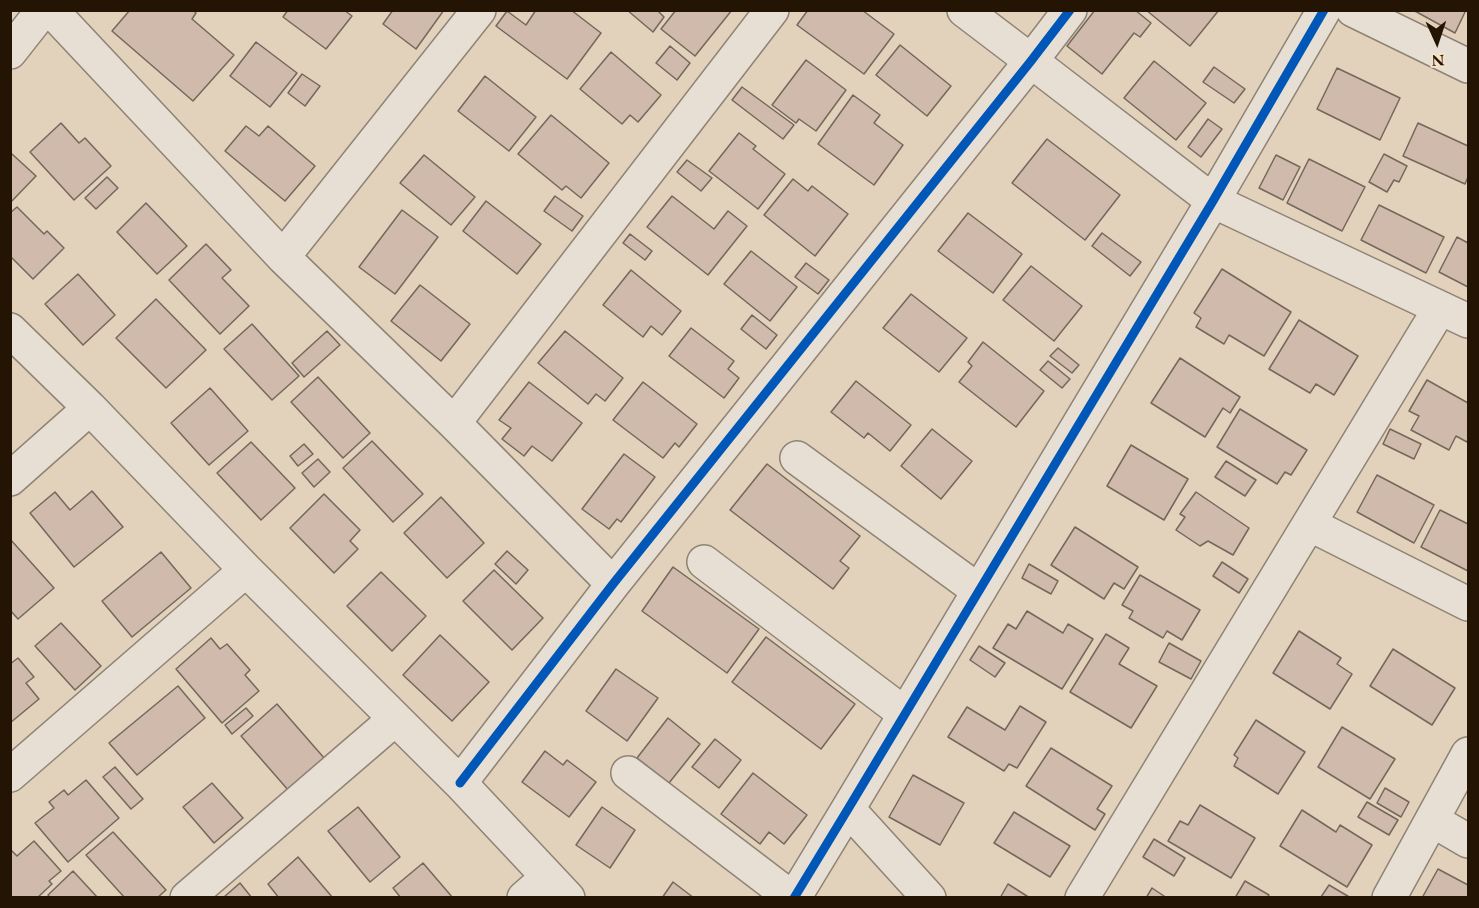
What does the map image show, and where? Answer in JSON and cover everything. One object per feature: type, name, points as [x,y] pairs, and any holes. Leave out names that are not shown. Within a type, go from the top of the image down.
[{"type":"street","points":[[10,52],[44,10]]},
{"type":"street","points":[[51,10],[283,257],[454,423],[613,584]]},
{"type":"street","points":[[283,257],[479,10]]},
{"type":"street","points":[[454,423],[772,10]]},
{"type":"street","points":[[964,10],[1213,201],[1454,314],[1309,524],[1082,897]]},
{"type":"street","points":[[460,783],[613,584],[1070,10]]},
{"type":"street","points":[[628,773],[793,897],[1213,201],[1324,10]]},
{"type":"street","points":[[1353,10],[1468,66]]},
{"type":"street","points":[[10,330],[460,783],[547,891]]},
{"type":"street","points":[[10,479],[90,408]]},
{"type":"street","points":[[797,458],[979,591]]},
{"type":"street","points":[[1309,524],[1468,604]]},
{"type":"street","points":[[704,562],[905,714]]},
{"type":"street","points":[[10,775],[246,570]]},
{"type":"street","points":[[187,897],[395,719]]},
{"type":"street","points":[[1389,897],[1468,754]]},
{"type":"street","points":[[848,809],[929,897]]},
{"type":"street","points":[[1432,820],[1468,841]]},
{"type":"building","points":[[130,10],[193,10],[196,13],[192,19],[234,55],[193,101],[112,31]]},
{"type":"building","points":[[288,10],[344,10],[352,16],[326,49],[283,17]]},
{"type":"building","points":[[393,10],[444,10],[416,49],[383,24]]},
{"type":"building","points":[[536,10],[571,10],[601,33],[567,79],[496,26],[507,11],[526,25]]},
{"type":"building","points":[[627,10],[657,10],[664,17],[653,32]]},
{"type":"building","points":[[676,10],[732,10],[695,56],[661,29]]},
{"type":"building","points":[[808,10],[862,10],[894,34],[864,74],[797,25]]},
{"type":"building","points":[[1095,10],[1135,10],[1151,23],[1140,37],[1134,33],[1102,74],[1067,46]]},
{"type":"building","points":[[1146,10],[1219,10],[1190,46]]},
{"type":"building","points":[[1413,10],[1466,10],[1455,33]]},
{"type":"building","points":[[256,42],[297,73],[270,107],[230,76]]},
{"type":"building","points":[[900,45],[951,86],[927,116],[876,75]]},
{"type":"building","points":[[670,46],[690,63],[677,80],[656,63]]},
{"type":"building","points":[[611,52],[661,95],[638,122],[630,115],[622,124],[580,89]]},
{"type":"building","points":[[806,60],[846,90],[816,131],[799,119],[796,123],[772,105]]},
{"type":"building","points":[[1154,61],[1206,103],[1176,140],[1124,98]]},
{"type":"building","points":[[1214,67],[1245,89],[1234,103],[1203,82]]},
{"type":"building","points":[[1337,68],[1400,98],[1380,140],[1317,109]]},
{"type":"building","points":[[302,74],[320,86],[305,106],[288,93]]},
{"type":"building","points":[[485,76],[536,117],[509,151],[458,111]]},
{"type":"building","points":[[742,87],[794,125],[783,139],[732,100]]},
{"type":"building","points":[[853,95],[880,115],[874,123],[903,145],[874,185],[818,144]]},
{"type":"building","points":[[551,115],[609,163],[581,198],[566,186],[562,190],[518,154]]},
{"type":"building","points":[[1208,119],[1222,129],[1201,157],[1188,147]]},
{"type":"building","points":[[61,123],[79,143],[85,138],[111,166],[74,200],[30,152]]},
{"type":"building","points":[[1418,123],[1468,146],[1468,177],[1465,184],[1403,156]]},
{"type":"building","points":[[246,126],[259,136],[268,126],[315,166],[285,201],[225,151]]},
{"type":"building","points":[[739,133],[756,146],[753,149],[785,174],[758,209],[709,171]]},
{"type":"building","points":[[1047,139],[1120,195],[1085,240],[1012,183]]},
{"type":"building","points":[[12,154],[36,176],[10,203],[10,156]]},
{"type":"building","points":[[1384,154],[1407,166],[1399,182],[1394,180],[1387,192],[1369,182]]},
{"type":"building","points":[[424,155],[475,197],[451,225],[400,183]]},
{"type":"building","points":[[1276,155],[1300,167],[1283,200],[1259,188]]},
{"type":"building","points":[[1309,159],[1365,187],[1342,231],[1287,203]]},
{"type":"building","points":[[687,160],[712,178],[701,191],[677,172]]},
{"type":"building","points":[[107,177],[118,188],[96,209],[85,198]]},
{"type":"building","points":[[793,179],[808,191],[812,186],[848,214],[815,256],[764,215]]},
{"type":"building","points":[[555,196],[583,216],[572,231],[544,211]]},
{"type":"building","points":[[672,196],[714,229],[728,211],[747,226],[708,275],[647,227]]},
{"type":"building","points":[[486,201],[541,244],[517,274],[463,231]]},
{"type":"building","points":[[146,203],[187,246],[157,274],[117,232]]},
{"type":"building","points":[[1379,205],[1444,237],[1426,273],[1361,240]]},
{"type":"building","points":[[17,207],[44,234],[47,231],[64,248],[33,279],[10,256],[10,213]]},
{"type":"building","points":[[402,210],[438,237],[395,294],[359,267]]},
{"type":"building","points":[[968,213],[1022,254],[993,293],[938,251]]},
{"type":"building","points":[[1102,233],[1141,262],[1130,276],[1092,246]]},
{"type":"building","points":[[630,234],[652,251],[645,260],[623,243]]},
{"type":"building","points":[[1457,237],[1468,243],[1468,287],[1439,272]]},
{"type":"building","points":[[206,244],[231,270],[222,278],[249,306],[220,334],[169,280]]},
{"type":"building","points":[[751,251],[797,287],[770,321],[724,284]]},
{"type":"building","points":[[806,263],[829,280],[818,294],[795,277]]},
{"type":"building","points":[[1031,266],[1082,306],[1054,341],[1003,300]]},
{"type":"building","points":[[1222,269],[1291,312],[1264,356],[1229,335],[1224,344],[1196,327],[1201,318],[1194,313]]},
{"type":"building","points":[[631,270],[681,311],[662,335],[651,326],[643,337],[603,305]]},
{"type":"building","points":[[78,274],[115,315],[83,345],[45,304]]},
{"type":"building","points":[[420,285],[470,324],[441,361],[391,321]]},
{"type":"building","points":[[911,294],[967,338],[939,372],[883,328]]},
{"type":"building","points":[[156,299],[206,350],[166,388],[116,338]]},
{"type":"building","points":[[752,315],[777,335],[766,349],[741,329]]},
{"type":"building","points":[[1299,320],[1358,356],[1334,395],[1316,384],[1310,393],[1269,369]]},
{"type":"building","points":[[252,324],[299,376],[272,400],[224,349]]},
{"type":"building","points":[[691,328],[734,361],[728,369],[739,378],[724,398],[669,356]]},
{"type":"building","points":[[327,331],[340,345],[304,377],[292,363]]},
{"type":"building","points":[[565,331],[623,378],[605,401],[596,394],[588,404],[538,363]]},
{"type":"building","points":[[983,342],[1044,391],[1016,427],[959,382],[972,366],[968,362]]},
{"type":"building","points":[[1058,348],[1079,365],[1072,373],[1050,356]]},
{"type":"building","points":[[1180,358],[1240,397],[1230,413],[1223,408],[1205,437],[1151,403]]},
{"type":"building","points":[[1048,361],[1070,379],[1062,388],[1040,370]]},
{"type":"building","points":[[318,377],[370,433],[343,458],[291,402]]},
{"type":"building","points":[[1427,380],[1468,403],[1467,442],[1456,436],[1449,450],[1411,430],[1419,416],[1409,411]]},
{"type":"building","points":[[856,381],[911,425],[890,451],[868,433],[864,438],[831,412]]},
{"type":"building","points":[[529,382],[582,423],[552,461],[532,446],[524,456],[502,439],[511,428],[499,420]]},
{"type":"building","points":[[643,382],[697,424],[679,447],[675,443],[663,458],[613,420]]},
{"type":"building","points":[[210,388],[248,431],[209,465],[171,423]]},
{"type":"building","points":[[1240,409],[1307,450],[1291,475],[1285,472],[1277,484],[1217,447]]},
{"type":"building","points":[[932,429],[972,461],[941,499],[901,466]]},
{"type":"building","points":[[1390,429],[1421,444],[1414,459],[1383,444]]},
{"type":"building","points":[[372,441],[423,494],[393,522],[343,468]]},
{"type":"building","points":[[251,442],[295,488],[261,520],[217,473]]},
{"type":"building","points":[[304,444],[313,454],[298,466],[290,456]]},
{"type":"building","points":[[1131,445],[1188,479],[1164,520],[1107,486]]},
{"type":"building","points":[[624,454],[655,477],[621,522],[617,519],[609,529],[582,509]]},
{"type":"building","points":[[318,459],[330,472],[314,487],[302,473]]},
{"type":"building","points":[[1226,461],[1256,480],[1245,496],[1215,477]]},
{"type":"building","points":[[767,464],[860,536],[840,561],[849,568],[833,589],[730,510]]},
{"type":"building","points":[[1377,475],[1434,505],[1414,543],[1357,512]]},
{"type":"building","points":[[92,491],[123,527],[74,567],[30,513],[55,492],[70,510]]},
{"type":"building","points":[[1196,492],[1249,528],[1233,555],[1208,541],[1200,546],[1176,530],[1185,517],[1180,514]]},
{"type":"building","points":[[324,494],[360,530],[350,541],[358,549],[334,573],[290,528]]},
{"type":"building","points":[[441,497],[484,543],[447,578],[404,533]]},
{"type":"building","points":[[1440,510],[1468,524],[1468,571],[1421,547]]},
{"type":"building","points":[[1075,527],[1138,567],[1124,589],[1114,583],[1104,599],[1051,565]]},
{"type":"building","points":[[10,539],[54,588],[18,619],[10,610]]},
{"type":"building","points":[[507,551],[528,570],[516,584],[495,564]]},
{"type":"building","points":[[161,552],[191,588],[132,637],[102,601]]},
{"type":"building","points":[[1222,562],[1248,579],[1239,593],[1213,576]]},
{"type":"building","points":[[1029,564],[1058,581],[1051,594],[1022,578]]},
{"type":"building","points":[[673,567],[759,629],[727,673],[642,611]]},
{"type":"building","points":[[494,570],[543,618],[512,650],[463,601]]},
{"type":"building","points":[[381,572],[426,616],[392,651],[347,606]]},
{"type":"building","points":[[1140,575],[1200,610],[1182,640],[1167,631],[1163,638],[1129,618],[1133,611],[1122,605]]},
{"type":"building","points":[[1027,611],[1063,633],[1068,624],[1093,639],[1062,689],[993,648],[1008,624],[1016,629]]},
{"type":"building","points":[[61,623],[101,666],[75,690],[35,646]]},
{"type":"building","points":[[1299,631],[1341,658],[1337,664],[1352,674],[1330,709],[1273,673]]},
{"type":"building","points":[[1106,634],[1129,648],[1119,664],[1157,686],[1131,728],[1070,692]]},
{"type":"building","points":[[440,635],[489,682],[452,721],[403,675]]},
{"type":"building","points":[[766,637],[855,704],[821,749],[732,682]]},
{"type":"building","points":[[211,638],[220,649],[227,644],[250,670],[245,675],[259,691],[222,723],[176,669]]},
{"type":"building","points":[[1169,643],[1201,661],[1191,679],[1159,662]]},
{"type":"building","points":[[979,646],[1005,663],[995,677],[970,660]]},
{"type":"building","points":[[1393,649],[1455,688],[1432,725],[1370,686]]},
{"type":"building","points":[[18,658],[34,677],[26,683],[39,699],[10,723],[10,664]]},
{"type":"building","points":[[616,669],[658,698],[627,741],[586,711]]},
{"type":"building","points":[[178,686],[205,718],[137,775],[109,743]]},
{"type":"building","points":[[277,704],[325,759],[289,791],[241,736]]},
{"type":"building","points":[[1020,706],[1046,722],[1017,768],[1009,764],[1004,771],[948,737],[967,707],[1005,730]]},
{"type":"building","points":[[246,708],[253,716],[232,734],[225,725]]},
{"type":"building","points":[[668,718],[700,744],[669,783],[637,758]]},
{"type":"building","points":[[1256,720],[1305,752],[1278,794],[1234,766],[1238,758],[1234,755]]},
{"type":"building","points":[[1342,727],[1395,759],[1370,799],[1318,767]]},
{"type":"building","points":[[715,739],[741,760],[719,788],[692,767]]},
{"type":"building","points":[[1051,748],[1112,786],[1097,809],[1105,814],[1095,830],[1026,786]]},
{"type":"building","points":[[545,751],[563,765],[567,760],[596,782],[569,817],[522,782]]},
{"type":"building","points":[[115,767],[143,799],[131,809],[103,777]]},
{"type":"building","points":[[753,773],[807,815],[784,844],[769,832],[760,844],[721,814]]},
{"type":"building","points":[[913,775],[964,803],[940,845],[889,817]]},
{"type":"building","points":[[86,780],[119,818],[68,862],[35,823],[54,808],[49,802],[64,790],[68,795]]},
{"type":"building","points":[[212,783],[243,818],[214,843],[183,807]]},
{"type":"building","points":[[1385,788],[1409,802],[1401,817],[1377,803]]},
{"type":"building","points":[[1367,802],[1398,820],[1389,835],[1358,817]]},
{"type":"building","points":[[1200,805],[1255,838],[1231,878],[1168,841],[1180,821],[1188,825]]},
{"type":"building","points":[[358,807],[400,857],[370,882],[328,831]]},
{"type":"building","points":[[602,807],[635,830],[610,868],[576,845]]},
{"type":"building","points":[[1302,810],[1336,832],[1340,825],[1372,845],[1347,887],[1280,846]]},
{"type":"building","points":[[1014,812],[1070,846],[1050,877],[994,843]]},
{"type":"building","points":[[113,832],[166,890],[157,898],[125,898],[86,855]]},
{"type":"building","points":[[1154,839],[1185,858],[1174,876],[1143,857]]},
{"type":"building","points":[[34,841],[61,871],[49,881],[52,884],[37,898],[10,898],[10,849],[17,856]]},
{"type":"building","points":[[298,857],[333,898],[279,898],[268,884]]},
{"type":"building","points":[[423,863],[453,898],[401,898],[393,888]]},
{"type":"building","points":[[1438,869],[1468,885],[1468,898],[1422,898]]},
{"type":"building","points":[[73,871],[98,898],[51,898],[48,895]]},
{"type":"building","points":[[1245,881],[1269,895],[1267,898],[1235,898]]},
{"type":"building","points":[[673,882],[694,898],[662,898]]},
{"type":"building","points":[[240,883],[252,898],[224,897]]},
{"type":"building","points":[[1008,884],[1030,898],[1000,898]]},
{"type":"building","points":[[1329,885],[1351,898],[1321,897]]},
{"type":"building","points":[[1152,888],[1167,898],[1146,898]]},
{"type":"cycle path","points":[[460,783],[613,584],[1070,10]]},
{"type":"cycle path","points":[[794,898],[1213,201],[1324,10]]}]
